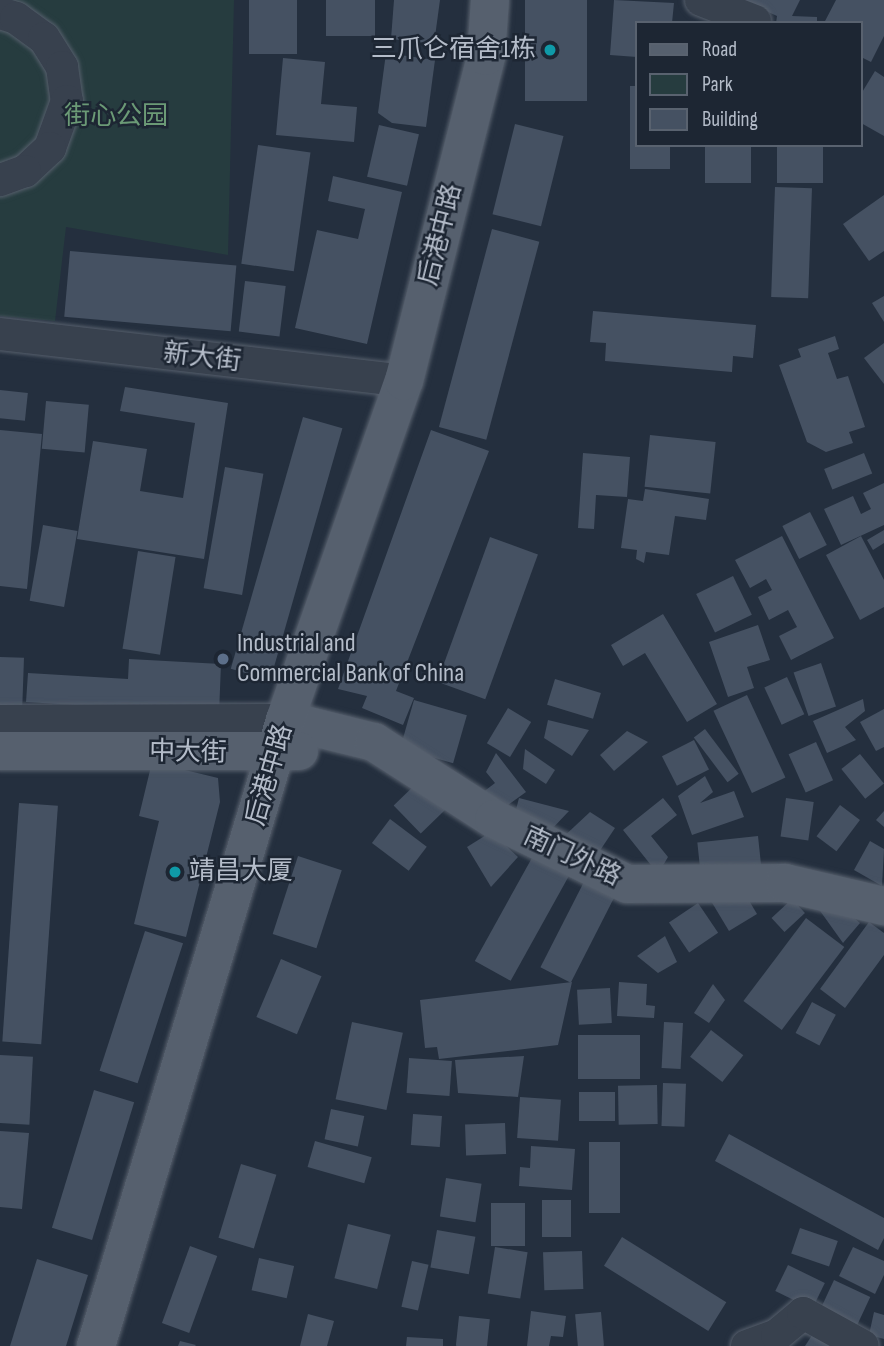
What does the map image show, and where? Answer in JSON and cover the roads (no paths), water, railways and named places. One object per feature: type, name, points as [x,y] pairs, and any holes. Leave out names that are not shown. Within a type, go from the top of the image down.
[{"type":"main road","name":"后港中路","points":[[96,1346],[281,737],[404,381],[486,56],[490,0]]},
{"type":"main road","name":"南门外路","points":[[281,737],[374,742],[494,819],[627,884],[785,883],[884,906]]},
{"type":"main road","name":"中大街","points":[[0,751],[281,737]]},
{"type":"street","points":[[701,0],[755,21]]},
{"type":"street","points":[[0,180],[25,171],[50,148],[67,101],[54,52],[38,33],[10,10]]},
{"type":"street","name":"新大街","points":[[0,334],[404,381]]},
{"type":"street","name":"中大街","points":[[0,721],[281,737]]},
{"type":"street","points":[[747,1346],[777,1335],[803,1313],[863,1346]]},
{"type":"place","name":"三爪仑宿舍1栋","points":[[550,50]]},
{"type":"place","name":"Industrial and Commercial Bank of China","points":[[223,659]]},
{"type":"place","name":"靖昌大厦","points":[[175,872]]},
{"type":"park label","name":"街心公园","points":[[116,117]]}]
